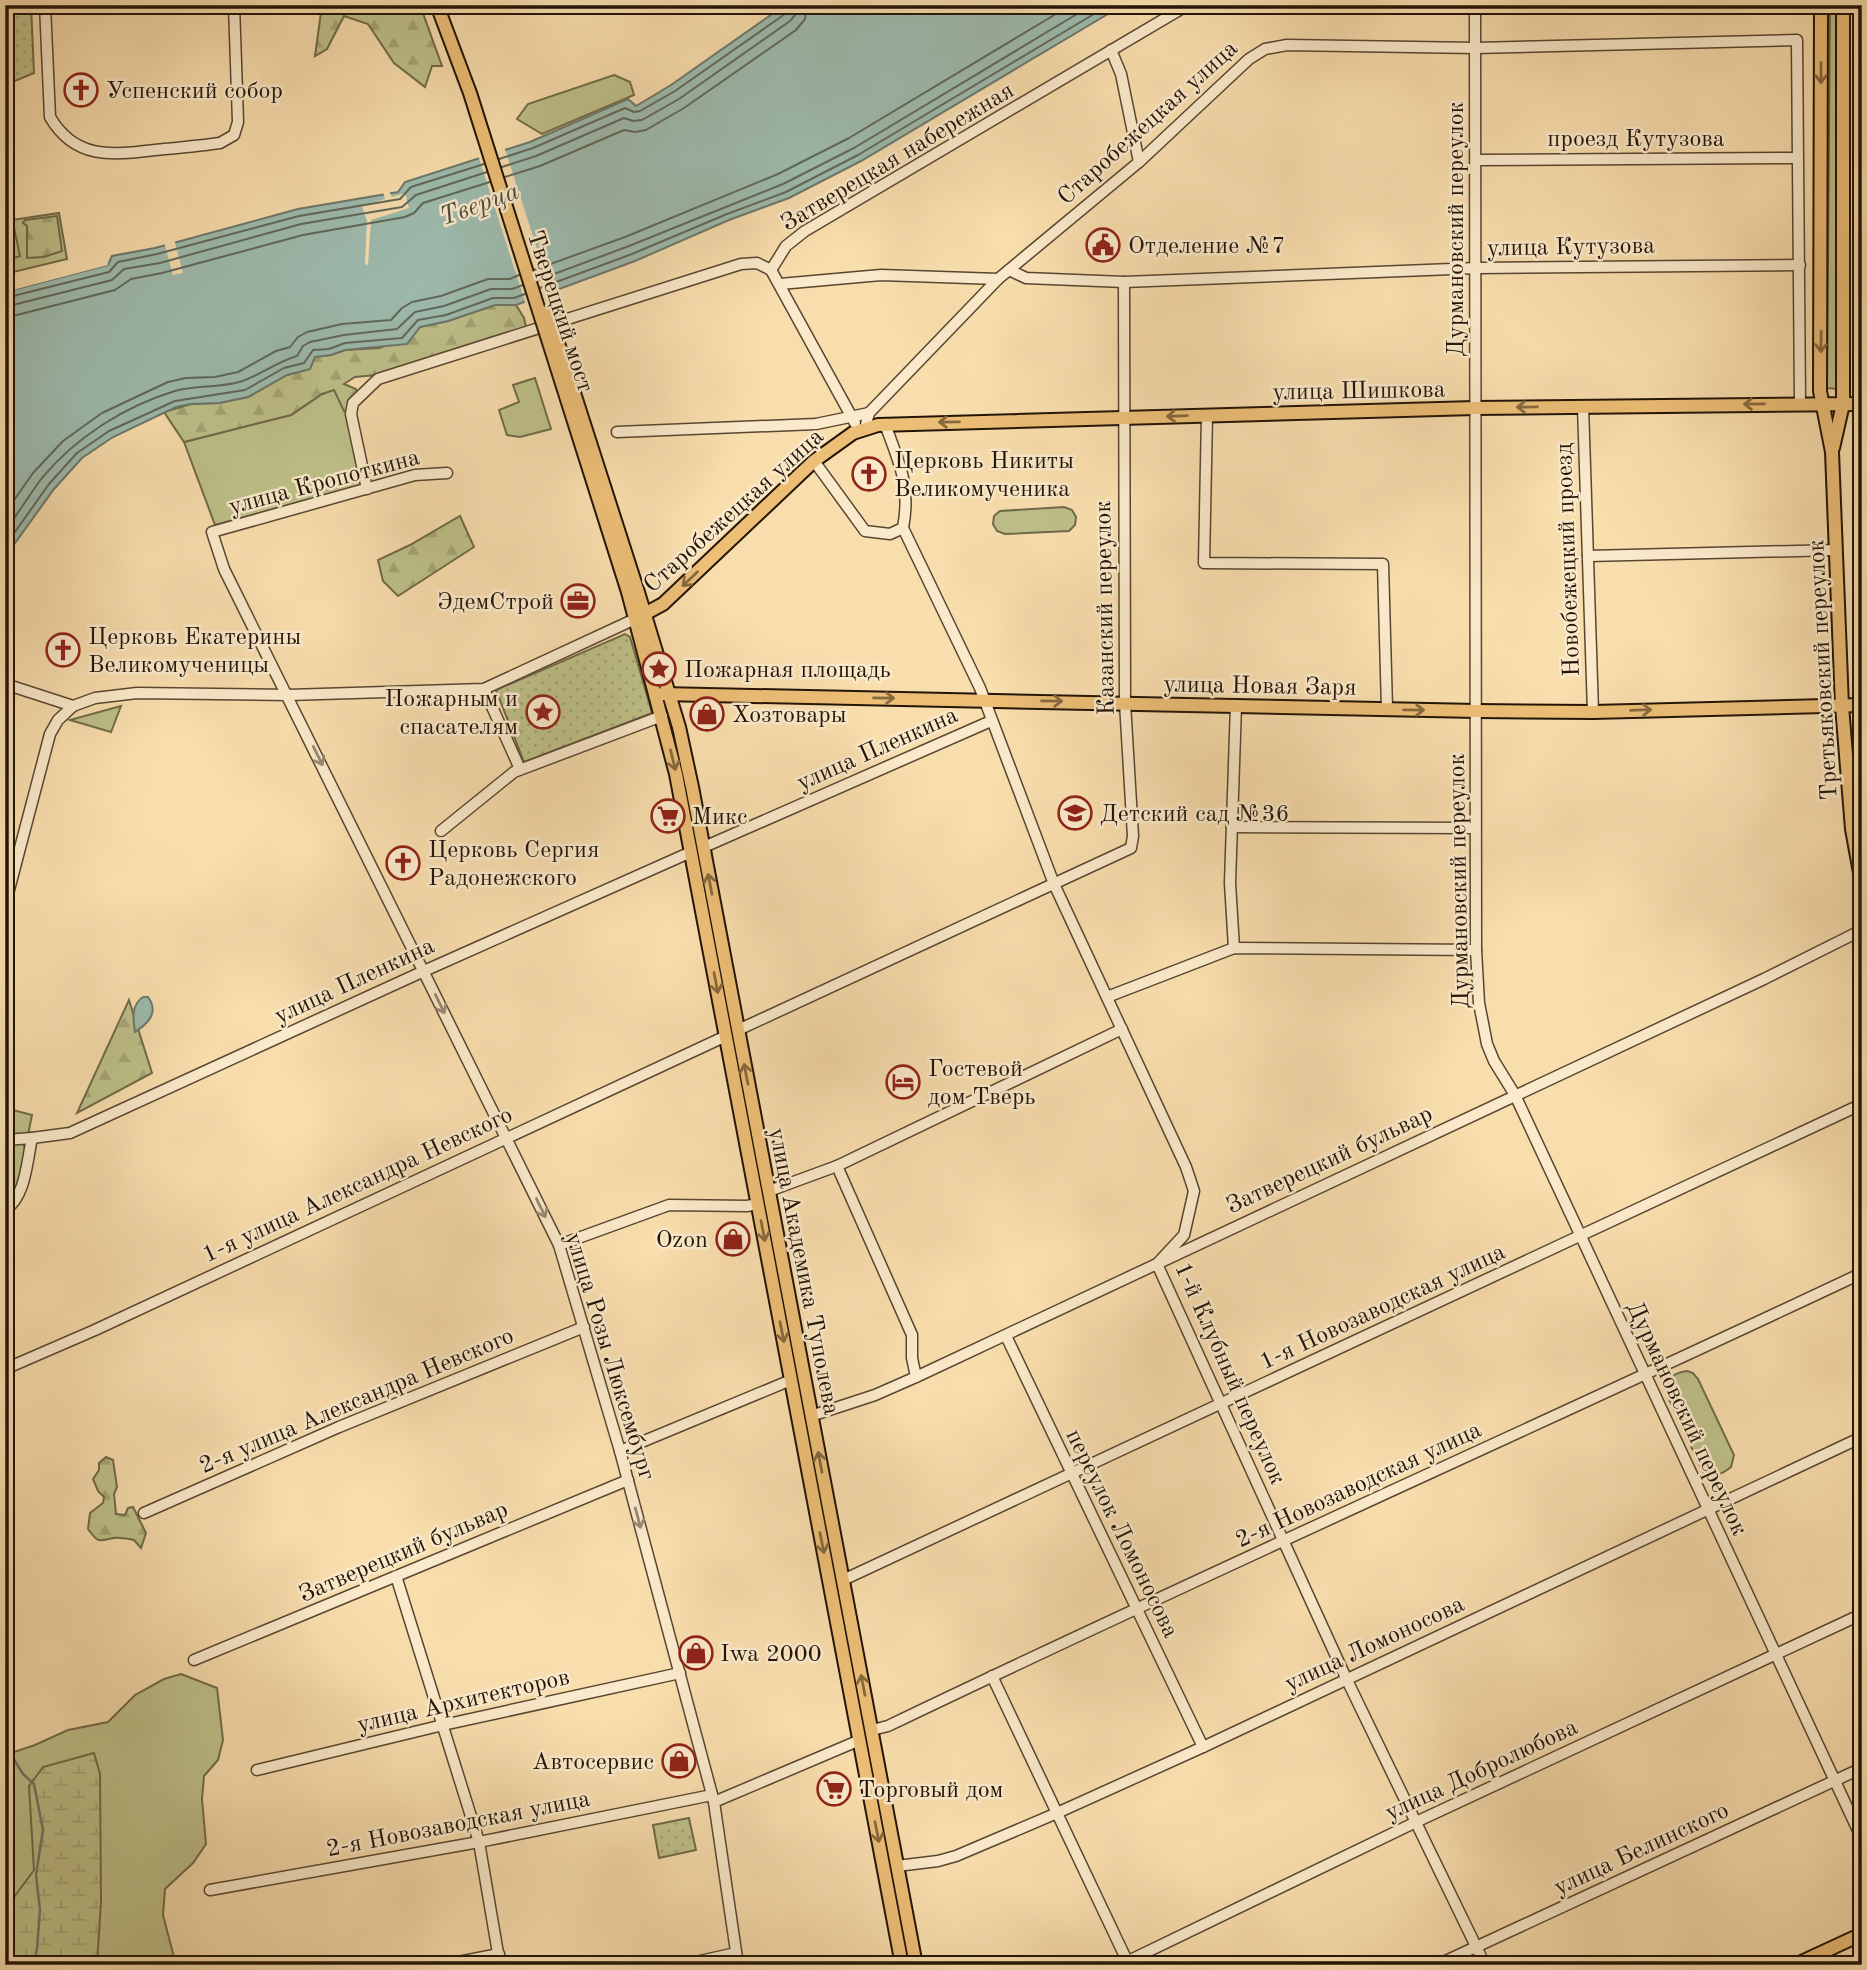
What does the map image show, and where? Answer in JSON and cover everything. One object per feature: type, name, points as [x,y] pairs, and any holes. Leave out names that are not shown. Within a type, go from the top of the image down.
[{"type":"main road","name":"Тверецкий мост","points":[[437,5],[470,93],[632,590]]},
{"type":"main road","name":"Тверецкий мост","points":[[446,5],[473,77],[632,590]]},
{"type":"main road","name":"Третьяковский переулок","points":[[1821,5],[1820,391],[1832,452],[1842,706],[1852,829],[1862,884]]},
{"type":"main road","name":"Третьяковский переулок","points":[[1832,452],[1843,404],[1843,5]]},
{"type":"main road","name":"улица Шишкова","points":[[862,429],[885,424],[1475,408],[1862,404]]},
{"type":"main road","name":"Старобежецкая улица","points":[[640,617],[663,604],[814,461],[862,429]]},
{"type":"main road","name":"улица Академика Туполева","points":[[632,590],[663,694],[678,723],[704,847],[758,1204],[902,1965]]},
{"type":"main road","name":"улица Академика Туполева","points":[[663,694],[662,716],[691,852],[732,1033],[741,1047],[916,1965]]},
{"type":"main road","name":"улица Новая Заря","points":[[663,694],[1477,711],[1593,712],[1862,705]]},
{"type":"main road","points":[[662,716],[671,717],[678,723]]},
{"type":"main road","points":[[796,1404],[803,1413],[811,1416]]},
{"type":"main road","points":[[855,1717],[863,1727],[872,1730]]},
{"type":"main road","points":[[860,1740],[868,1742],[876,1752]]},
{"type":"main road","points":[[1795,1965],[1862,1934]]},
{"type":"street","points":[[45,5],[50,117],[70,140],[86,149],[115,155],[220,144],[232,137],[238,125],[234,5]]},
{"type":"street","name":"Затверецкая набережная","points":[[771,270],[786,246],[805,230],[1188,5]]},
{"type":"street","name":"Дурмановский переулок","points":[[1475,5],[1476,950],[1479,1003],[1487,1044],[1515,1095],[1862,1839]]},
{"type":"street","name":"Старобежецкая улица","points":[[862,429],[869,413],[998,279],[1139,162],[1238,68],[1265,49],[1287,45],[1475,48],[1797,40],[1797,158]]},
{"type":"street","points":[[1111,50],[1121,74],[1139,162]]},
{"type":"street","points":[[1797,158],[1800,404]]},
{"type":"street","name":"проезд Кутузова","points":[[1476,160],[1797,158]]},
{"type":"street","points":[[367,489],[351,414],[353,403],[378,379],[741,264],[757,264],[771,270],[862,429]]},
{"type":"street","name":"улица Кутузова","points":[[1009,270],[1026,278],[1124,282],[1477,268],[1800,265]]},
{"type":"street","points":[[780,284],[881,275],[998,279]]},
{"type":"street","name":"Казанский переулок","points":[[1054,884],[1131,848],[1133,836],[1125,703],[1124,282]]},
{"type":"street","name":"Новобежецкий проезд","points":[[1583,406],[1593,712]]},
{"type":"street","points":[[617,432],[816,424],[869,413]]},
{"type":"street","points":[[1207,415],[1204,563],[1382,564],[1387,709]]},
{"type":"street","name":"1-й Клубный переулок","points":[[885,424],[905,484],[907,506],[903,528],[984,700],[1054,884],[1186,1167],[1194,1191],[1184,1236],[1157,1264],[1346,1678],[1485,1965]]},
{"type":"street","points":[[814,461],[865,531],[890,534],[903,528]]},
{"type":"street","name":"улица Кропоткина","points":[[212,532],[415,475],[447,473]]},
{"type":"street","name":"улица Розы Люксембург","points":[[212,532],[224,569],[559,1245],[620,1451],[713,1799],[738,1965]]},
{"type":"street","points":[[1588,556],[1836,550]]},
{"type":"street","points":[[5,905],[50,734],[58,720],[72,706],[95,698],[137,693],[288,695],[484,689],[640,617]]},
{"type":"street","points":[[5,684],[72,706]]},
{"type":"street","points":[[484,689],[520,769]]},
{"type":"street","points":[[300,720],[300,706],[306,694]]},
{"type":"street","points":[[1234,948],[1230,883],[1236,705]]},
{"type":"street","points":[[441,831],[520,769],[662,716]]},
{"type":"street","name":"улица Пленкина","points":[[704,847],[990,721]]},
{"type":"street","points":[[1232,827],[1475,828]]},
{"type":"street","name":"улица Пленкина","points":[[5,1140],[70,1133],[691,852]]},
{"type":"street","name":"1-я улица Александра Невского","points":[[5,1369],[95,1330],[1054,884]]},
{"type":"street","name":"Затверецкий бульвар","points":[[811,1416],[875,1395],[1006,1336],[1764,979],[1862,930]]},
{"type":"street","points":[[1107,997],[1234,948],[1476,950]]},
{"type":"street","points":[[769,1191],[837,1166],[1122,1029]]},
{"type":"street","name":"1-я Новозаводская улица","points":[[843,1580],[1223,1405],[1862,1104]]},
{"type":"street","points":[[5,1210],[11,1207],[20,1194],[32,1138]]},
{"type":"street","points":[[837,1166],[912,1335],[912,1358],[916,1377]]},
{"type":"street","points":[[559,1245],[668,1205],[758,1204]]},
{"type":"street","name":"2-я Новозаводская улица","points":[[872,1730],[884,1728],[1135,1608],[1862,1273]]},
{"type":"street","name":"2-я улица Александра Невского","points":[[144,1513],[339,1427],[584,1328]]},
{"type":"street","name":"переулок Ломоносова","points":[[1006,1336],[1203,1747]]},
{"type":"street","points":[[620,1451],[791,1380]]},
{"type":"street","name":"улица Ломоносова","points":[[897,1866],[956,1856],[1058,1813],[1862,1437]]},
{"type":"street","name":"Затверецкий бульвар","points":[[194,1660],[628,1480]]},
{"type":"street","points":[[396,1576],[479,1842],[500,1959],[443,1965]]},
{"type":"street","name":"улица Добролюбова","points":[[1125,1964],[1416,1822],[1862,1614]]},
{"type":"street","name":"улица Архитекторов","points":[[257,1770],[443,1725],[680,1673]]},
{"type":"street","points":[[992,1676],[1058,1813],[1125,1964]]},
{"type":"street","name":"2-я Новозаводская улица","points":[[210,1890],[713,1799],[860,1740]]},
{"type":"street","name":"улица Белинского","points":[[1437,1965],[1862,1768]]},
{"type":"street","points":[[682,1965],[736,1953]]},
{"type":"green space","points":[[5,5],[31,5],[34,73],[5,85]]},
{"type":"green space","points":[[322,5],[420,5],[442,66],[432,66],[425,87],[394,63],[368,24],[344,16],[327,49],[315,56]]},
{"type":"green space","points":[[1830,5],[1837,5],[1838,389],[1827,388]]},
{"type":"green space","points":[[614,75],[630,82],[634,95],[542,134],[517,119],[528,104]]},
{"type":"green space","points":[[59,213],[67,259],[5,274],[5,221]]},
{"type":"green space","points":[[57,216],[62,251],[44,257],[27,258],[27,226],[23,223],[25,220]]},
{"type":"green space","points":[[5,223],[13,223],[20,256],[5,261]]},
{"type":"green space","points":[[495,305],[516,305],[526,327],[520,333],[377,375],[355,377],[344,384],[356,389],[358,394],[348,410],[344,411],[334,390],[322,394],[291,415],[184,442],[164,412],[191,404],[219,403],[248,397],[287,375],[310,369],[314,357],[345,350],[380,348],[420,327],[448,321]]},
{"type":"green space","points":[[535,378],[551,429],[520,437],[507,435],[499,410],[519,402],[513,385]]},
{"type":"green space","points":[[334,389],[348,410],[363,485],[215,525],[184,442],[291,415]]},
{"type":"green space","points":[[1862,424],[1862,599],[1857,600],[1853,431]]},
{"type":"green space","points":[[1064,507],[1072,510],[1076,517],[1075,525],[1069,531],[1005,534],[997,531],[993,524],[994,516],[1000,511]]},
{"type":"green space","points":[[460,516],[474,547],[398,596],[383,581],[378,560]]},
{"type":"green space","points":[[625,634],[630,637],[652,713],[524,762],[496,690]]},
{"type":"green space","points":[[121,706],[111,732],[70,720]]},
{"type":"green space","points":[[129,1000],[152,1073],[77,1113]]},
{"type":"green space","points":[[5,1108],[32,1115],[28,1135],[5,1136]]},
{"type":"green space","points":[[22,1143],[26,1149],[20,1178],[14,1192],[5,1202],[5,1144]]},
{"type":"green space","points":[[1687,1371],[1698,1379],[1734,1455],[1731,1467],[1718,1475],[1703,1472],[1666,1393],[1668,1380]]},
{"type":"green space","points":[[106,1457],[113,1460],[117,1487],[114,1494],[116,1514],[125,1515],[128,1508],[133,1507],[146,1533],[141,1548],[134,1540],[99,1540],[88,1529],[90,1513],[103,1503],[104,1497],[93,1479],[99,1470],[99,1463]]},
{"type":"green space","points":[[181,1674],[217,1688],[223,1740],[218,1760],[204,1776],[202,1799],[206,1844],[193,1863],[165,1889],[163,1915],[176,1965],[5,1965],[5,1755],[68,1730],[108,1722],[135,1695],[164,1679]]},
{"type":"green space","points":[[94,1753],[100,1774],[101,1902],[97,1965],[7,1965],[9,1904],[34,1870],[29,1786],[43,1767]]},
{"type":"green space","points":[[689,1818],[696,1850],[659,1858],[653,1825]]},
{"type":"water","name":"Тверца","points":[[785,5],[1123,5],[861,161],[789,198],[729,220],[635,261],[516,305],[495,305],[448,321],[420,327],[407,344],[345,350],[315,357],[310,369],[287,375],[248,397],[176,407],[113,437],[82,458],[54,489],[5,557],[5,292],[108,265],[112,256],[155,248],[298,209],[398,192],[405,182],[530,142],[628,99],[636,106],[671,85]]},
{"type":"water","points":[[143,997],[148,997],[151,1002],[151,1017],[135,1032],[135,1008]]},
{"type":"pier","points":[[504,146],[552,295],[526,305],[478,155]]},
{"type":"pier","points":[[389,191],[392,197],[405,193],[409,208],[371,220],[368,265],[365,264],[367,221],[362,206],[385,199],[383,192]]},
{"type":"pier","points":[[174,239],[183,273],[173,275],[164,242]]},
{"type":"pier","points":[[106,259],[108,265],[5,292],[5,288],[105,262]]},
{"type":"waterway","points":[[5,1745],[23,1774],[34,1784],[43,1830],[36,1875],[40,1910],[33,1965]]},
{"type":"place","name":"Успенский собор","points":[[81,90]]},
{"type":"place","name":"Отделение №7","points":[[1103,245]]},
{"type":"place","name":"Церковь Никиты Великомученика","points":[[869,474]]},
{"type":"place","name":"ЭдемСтрой","points":[[578,601]]},
{"type":"place","name":"Церковь Екатерины Великомученицы","points":[[63,650]]},
{"type":"place","name":"Пожарная площадь","points":[[659,669]]},
{"type":"place","name":"Пожарным и спасателям","points":[[543,712]]},
{"type":"place","name":"Хозтовары","points":[[707,714]]},
{"type":"place","name":"Детский сад №36","points":[[1075,813]]},
{"type":"place","name":"Микс","points":[[668,816]]},
{"type":"place","name":"Церковь Сергия Радонежского","points":[[403,863]]},
{"type":"place","name":"Гостевой дом Тверь","points":[[903,1082]]},
{"type":"place","name":"Ozon","points":[[733,1239]]},
{"type":"place","name":"Iwa 2000","points":[[696,1653]]},
{"type":"place","name":"Автосервис","points":[[679,1761]]},
{"type":"place","name":"Торговый дом","points":[[834,1789]]}]
